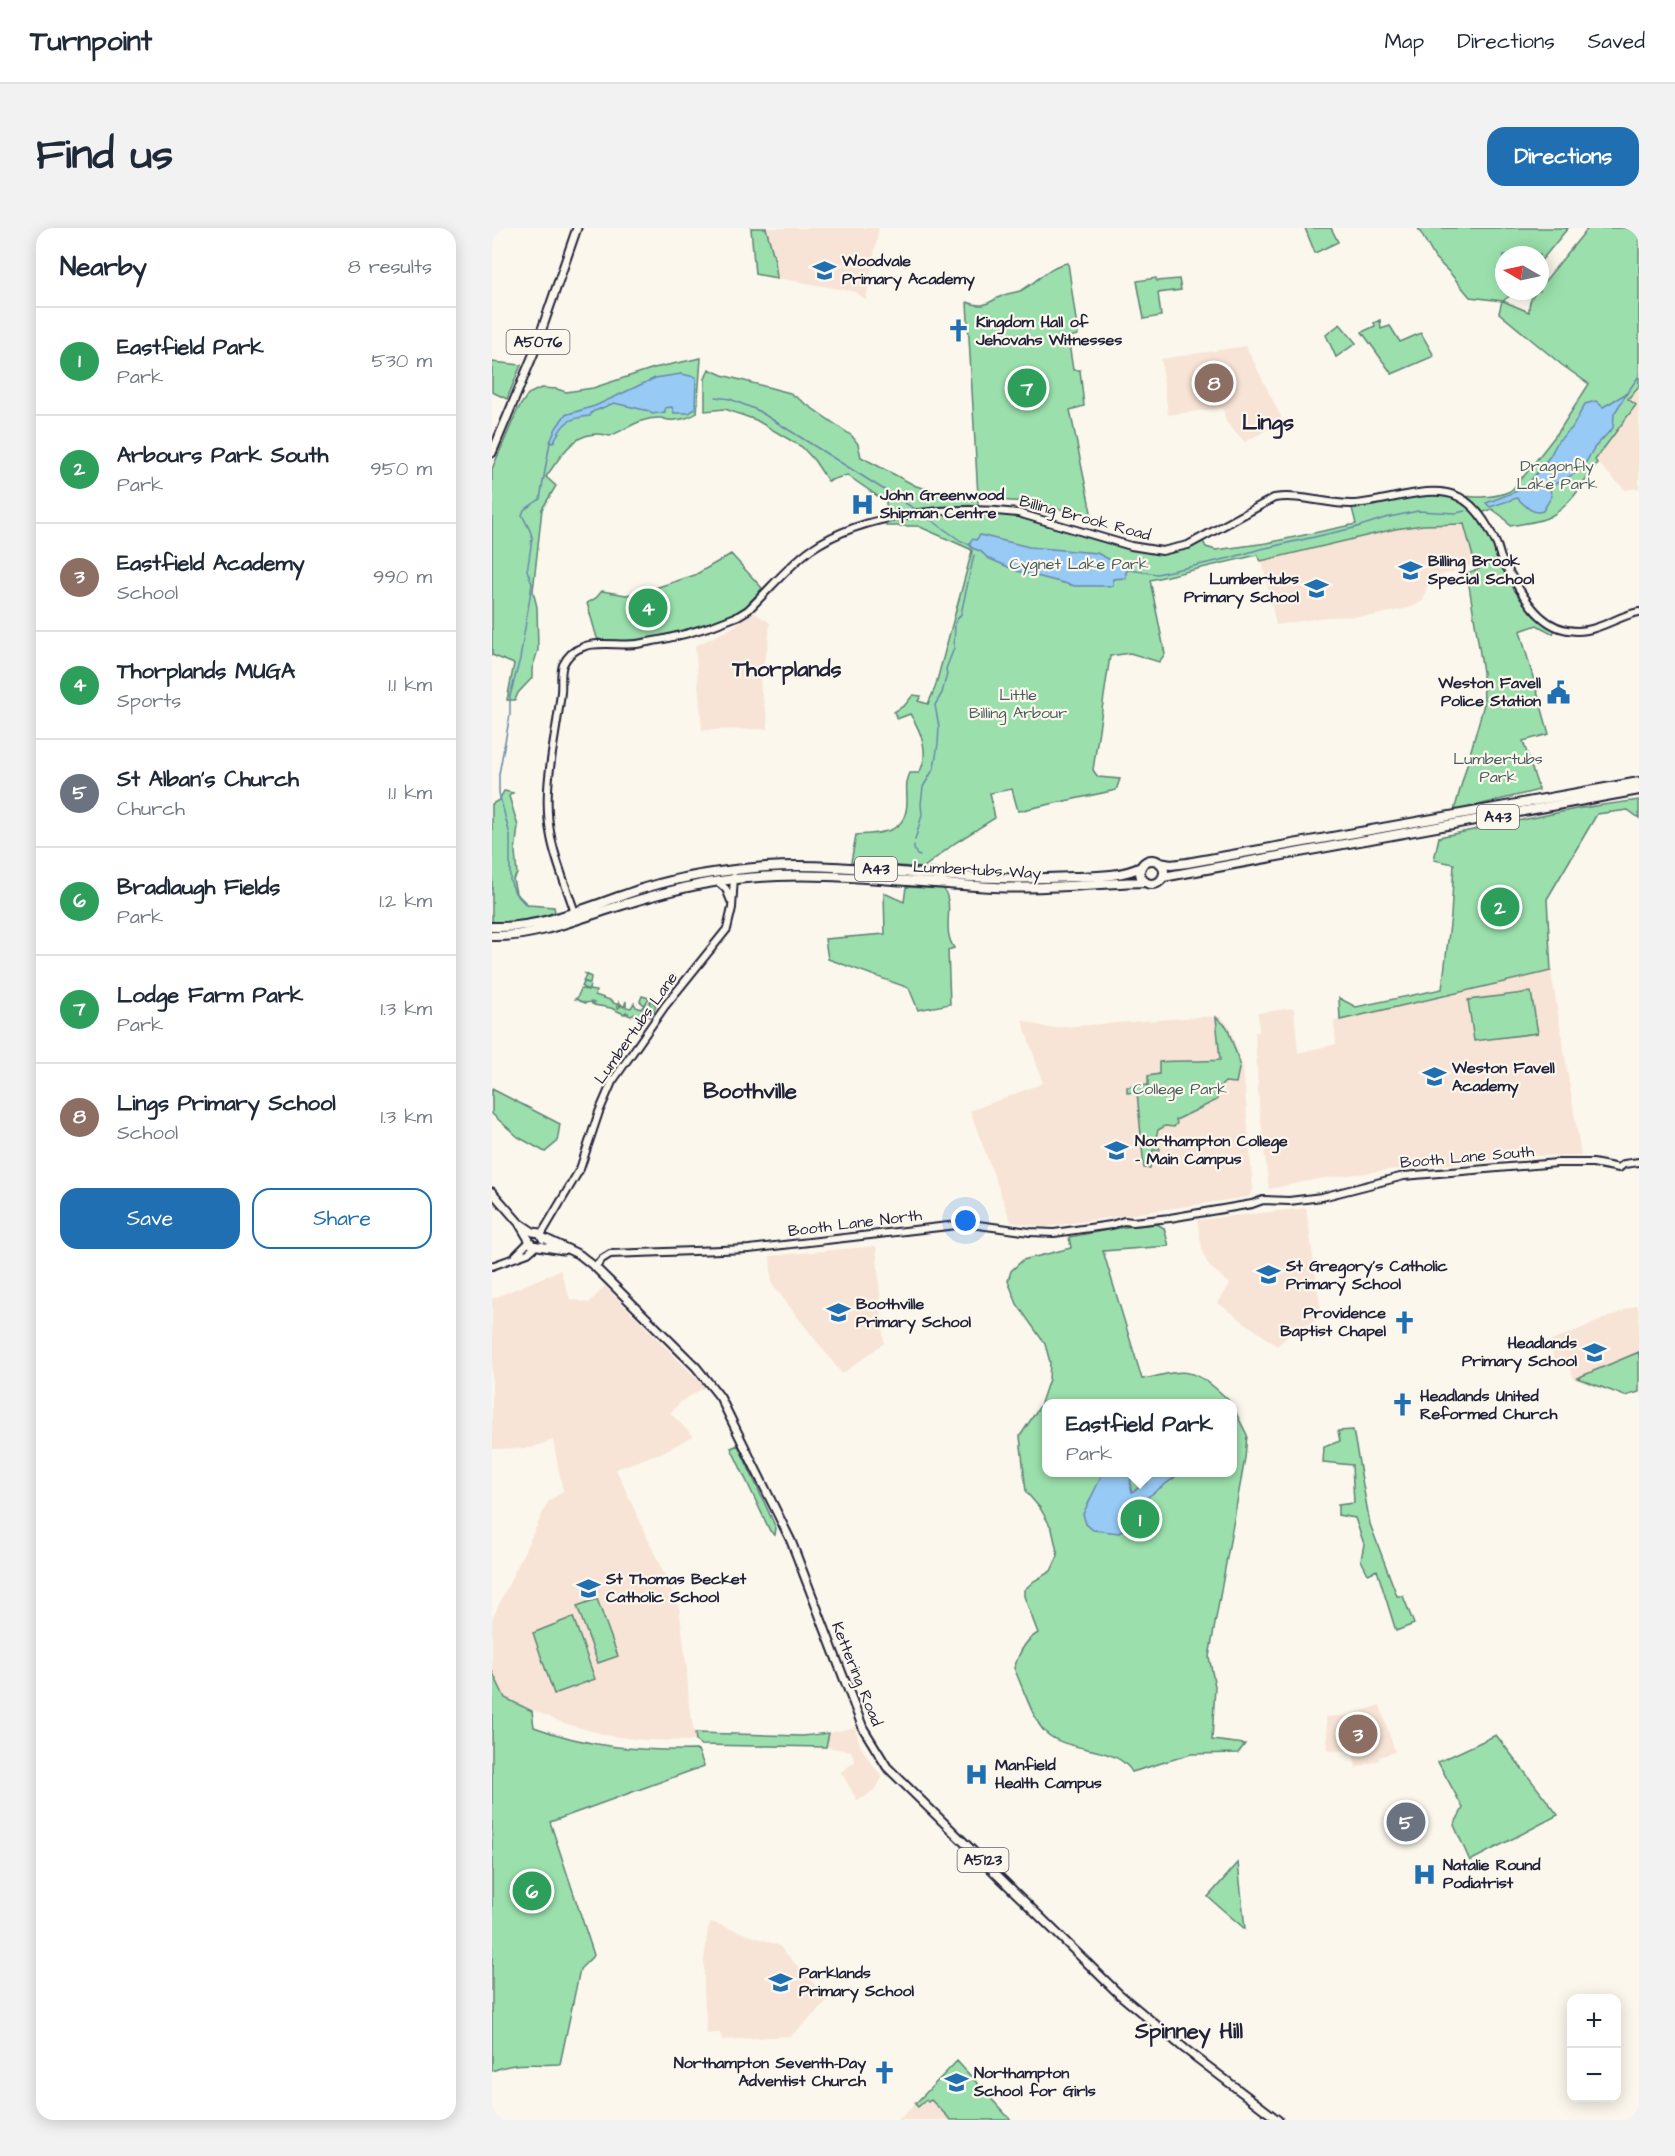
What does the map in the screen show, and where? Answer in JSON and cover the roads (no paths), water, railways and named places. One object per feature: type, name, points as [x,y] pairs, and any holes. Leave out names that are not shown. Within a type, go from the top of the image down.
[{"type":"highway","name":"A43","points":[[1141,867],[1149,861],[1176,865],[1639,782]]},
{"type":"highway","name":"A43","points":[[1144,882],[1156,884],[1163,877],[1639,790]]},
{"type":"highway","points":[[1160,863],[1164,869],[1163,877]]},
{"type":"highway","name":"Lumbertubs Way","points":[[492,927],[529,924],[576,915],[768,867],[838,867],[953,876],[1047,879],[1125,874],[1141,867]]},
{"type":"highway","points":[[1141,867],[1140,875],[1144,882]]},
{"type":"highway","name":"Lumbertubs Way","points":[[492,936],[533,932],[648,887],[691,877],[734,874],[841,876],[1021,888],[1144,882]]},
{"type":"main road","name":"A5076","points":[[492,453],[530,364],[577,228]]},
{"type":"main road","name":"A5123","points":[[492,1192],[533,1241]]},
{"type":"main road","name":"Kettering Road","points":[[533,1241],[542,1236],[595,1267],[696,1367],[720,1397],[791,1541],[862,1728],[888,1767],[1119,1994],[1185,2049],[1278,2120]]},
{"type":"main road","points":[[533,1241],[541,1243],[542,1236]]},
{"type":"main road","name":"Kettering Road","points":[[533,1241],[549,1248],[570,1251]]},
{"type":"street","name":"Billing Brook Road","points":[[576,915],[555,854],[547,809],[549,772],[561,692],[561,673],[568,656],[575,650],[590,644],[616,646],[638,644],[663,639],[738,616],[748,610],[793,563],[831,537],[865,524],[953,509],[978,509],[1018,513],[1131,546],[1162,551],[1188,545],[1274,498],[1288,496],[1351,504],[1424,493],[1443,493],[1458,496],[1479,514],[1497,543],[1501,559],[1527,602],[1540,616],[1561,627],[1587,630],[1639,612]]},
{"type":"street","name":"Lumbertubs Lane","points":[[542,1236],[580,1169],[599,1112],[612,1082],[665,1006],[725,932],[732,908],[734,874]]},
{"type":"street","points":[[717,881],[726,889],[732,908]]},
{"type":"street","name":"Booth Lane South","points":[[1263,1200],[1289,1201],[1322,1197],[1402,1176],[1557,1163],[1593,1163],[1619,1168],[1624,1164],[1639,1162]]},
{"type":"street","name":"Booth Lane North","points":[[595,1267],[610,1254],[749,1249],[957,1225],[1061,1233],[1124,1221],[1170,1218],[1252,1204],[1263,1200]]},
{"type":"street","points":[[528,1253],[533,1241]]},
{"type":"street","points":[[513,1258],[533,1241]]},
{"type":"street","points":[[492,1266],[549,1248]]},
{"type":"water","points":[[681,374],[696,377],[695,409],[689,413],[674,413],[672,407],[665,408],[665,412],[652,414],[649,411],[614,403],[592,412],[590,416],[571,420],[563,426],[553,443],[550,442],[565,415],[595,406],[655,378]]},
{"type":"water","points":[[1627,393],[1614,414],[1613,428],[1594,448],[1584,466],[1576,473],[1549,487],[1552,496],[1543,511],[1535,512],[1517,498],[1490,507],[1486,503],[1525,488],[1550,456],[1558,441],[1572,428],[1585,404],[1596,401],[1603,407]]},
{"type":"water","points":[[980,535],[1029,547],[1097,553],[1116,563],[1125,564],[1129,570],[1126,572],[1126,578],[1113,579],[1113,586],[1075,586],[1017,571],[988,558],[969,544],[972,539],[976,540]]},
{"type":"water","points":[[1101,1477],[1131,1477],[1132,1492],[1146,1483],[1146,1477],[1175,1477],[1137,1505],[1126,1527],[1119,1533],[1093,1530],[1086,1524],[1083,1514]]},
{"type":"waterway","points":[[1627,393],[1639,376]]},
{"type":"waterway","points":[[716,397],[730,399],[757,410],[918,511]]},
{"type":"waterway","points":[[527,906],[515,893],[510,880],[510,835],[499,793],[499,774],[510,715],[510,696],[520,659],[532,584],[527,570],[532,537],[522,515],[524,510],[540,499],[550,442]]},
{"type":"waterway","points":[[1129,570],[1157,574],[1418,511],[1456,513],[1465,511]]},
{"type":"waterway","points":[[924,515],[961,541],[969,544]]},
{"type":"waterway","points":[[915,840],[922,815],[923,787],[934,768],[938,744],[939,727],[935,705],[942,693],[947,674],[946,669],[954,648],[955,623],[961,614],[974,555]]},
{"type":"waterway","points":[[914,845],[917,855],[920,856]]},
{"type":"place","name":"Woodvale Primary Academy","points":[[824,270]]},
{"type":"place","name":"Kingdom Hall of Jehovahs Witnesses","points":[[958,331]]},
{"type":"place","name":"Lings Primary School","points":[[1214,383]]},
{"type":"place","name":"Lodge Farm Park","points":[[1027,388]]},
{"type":"place","name":"John Greenwood Shipman Centre","points":[[862,504]]},
{"type":"place","name":"Billing Brook Special School","points":[[1410,570]]},
{"type":"place","name":"Lumbertubs Primary School","points":[[1317,588]]},
{"type":"place","name":"Thorplands MUGA","points":[[648,608]]},
{"type":"place","name":"Weston Favell Police Station","points":[[1559,692]]},
{"type":"place","name":"Arbours Park South","points":[[1500,907]]},
{"type":"place","name":"Weston Favell Academy","points":[[1434,1077]]},
{"type":"place","name":"Northampton College - Main Campus","points":[[1117,1150]]},
{"type":"place","name":"St Gregory's Catholic Primary School","points":[[1268,1275]]},
{"type":"place","name":"Boothville Primary School","points":[[838,1313]]},
{"type":"place","name":"Providence Baptist Chapel","points":[[1404,1322]]},
{"type":"place","name":"Headlands Primary School","points":[[1595,1352]]},
{"type":"place","name":"Headlands United Reformed Church","points":[[1402,1405]]},
{"type":"place","name":"Eastfield Park","points":[[1140,1519]]},
{"type":"place","name":"St Thomas Becket Catholic School","points":[[588,1588]]},
{"type":"place","name":"Eastfield Academy","points":[[1358,1734]]},
{"type":"place","name":"Manfield Health Campus","points":[[977,1774]]},
{"type":"place","name":"St Alban's Church","points":[[1406,1822]]},
{"type":"place","name":"Natalie Round Podiatrist","points":[[1425,1874]]},
{"type":"place","name":"Bradlaugh Fields","points":[[532,1891]]},
{"type":"place","name":"Parklands Primary School","points":[[781,1982]]},
{"type":"place","name":"Northampton Seventh-Day Adventist Church","points":[[884,2072]]},
{"type":"place","name":"Northampton School for Girls","points":[[956,2082]]},
{"type":"district","name":"Lings","points":[[1268,422]]},
{"type":"district","name":"Thorplands","points":[[787,669]]},
{"type":"district","name":"Boothville","points":[[750,1091]]},
{"type":"district","name":"Spinney Hill","points":[[1189,2031]]},
{"type":"park label","name":"Dragonfly Lake Park","points":[[1557,475]]},
{"type":"park label","name":"Cygnet Lake Park","points":[[1079,564]]},
{"type":"park label","name":"Little Billing Arbour","points":[[1018,704]]},
{"type":"park label","name":"Lumbertubs Park","points":[[1498,768]]},
{"type":"park label","name":"College Park","points":[[1180,1089]]}]
